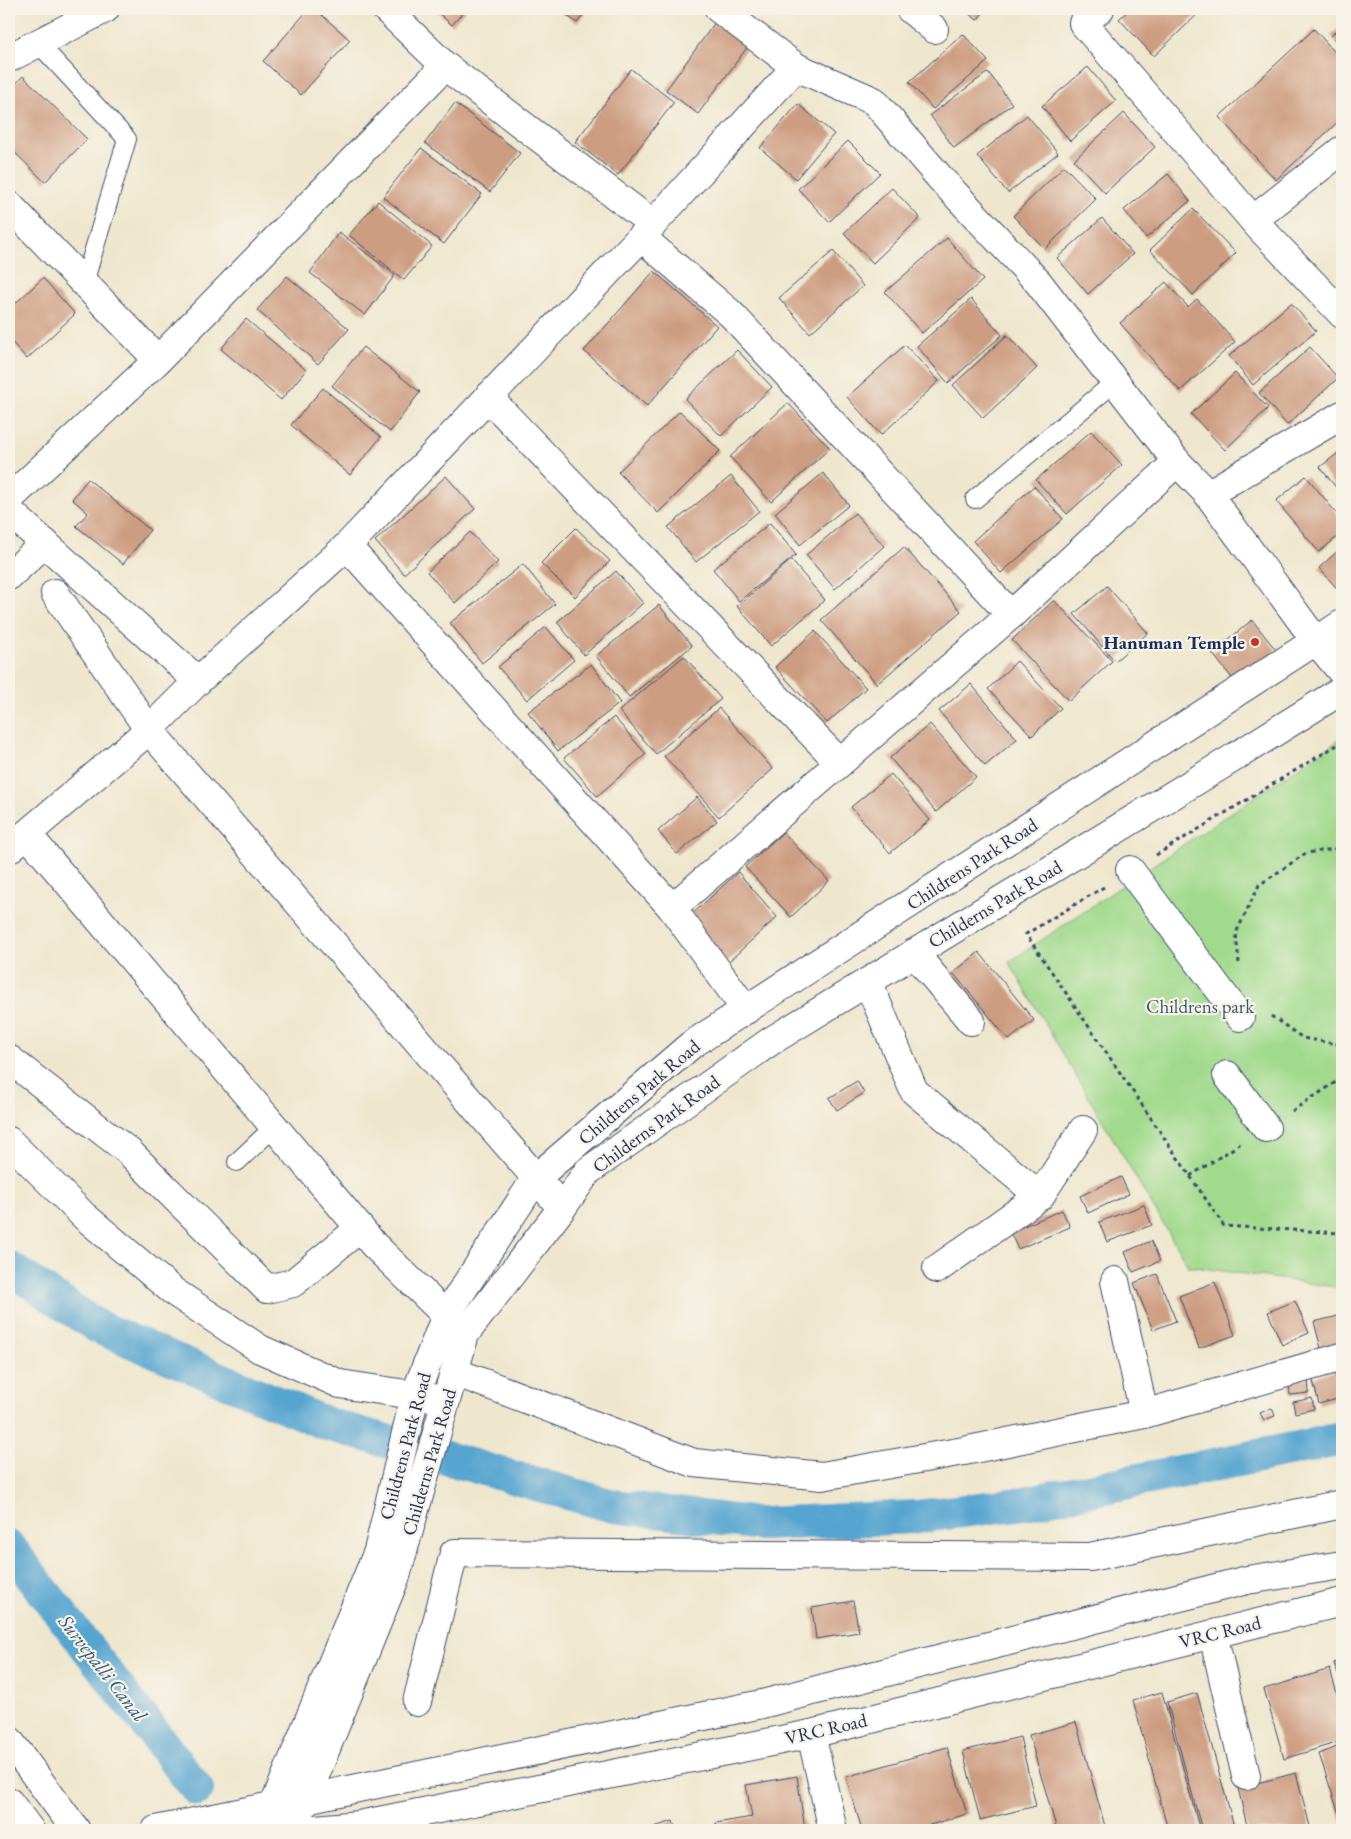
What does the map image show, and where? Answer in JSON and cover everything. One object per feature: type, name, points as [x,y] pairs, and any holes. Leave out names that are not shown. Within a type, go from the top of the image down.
[{"type":"street","points":[[9,58],[105,9]]},
{"type":"street","points":[[386,9],[445,66],[647,231],[731,314],[1011,615]]},
{"type":"street","points":[[719,9],[796,67],[874,101],[941,179],[1038,282],[1177,462],[1208,494],[1316,641],[1342,672]]},
{"type":"street","points":[[910,9],[934,29]]},
{"type":"street","points":[[1100,9],[1083,23],[1253,220],[1342,314]]},
{"type":"street","points":[[9,499],[158,360],[445,66]]},
{"type":"street","points":[[455,1325],[374,1245],[274,1127],[18,841],[149,730],[198,681],[347,546],[647,231],[796,67]]},
{"type":"street","points":[[1253,220],[1342,150]]},
{"type":"street","points":[[9,205],[158,360]]},
{"type":"street","points":[[488,397],[840,763]]},
{"type":"street","points":[[1208,494],[1342,415]]},
{"type":"street","points":[[672,908],[1011,615],[1177,462]]},
{"type":"street","points":[[9,511],[198,681]]},
{"type":"street","points":[[9,576],[45,543]]},
{"type":"street","points":[[347,546],[672,908],[746,1010]]},
{"type":"street","points":[[56,593],[149,730],[562,1208]]},
{"type":"street","name":"Childrens Park Road","points":[[268,1819],[378,1551],[398,1524],[413,1404],[536,1178],[691,1046],[1342,624]]},
{"type":"street","name":"Childerns Park Road","points":[[293,1830],[396,1576],[398,1524],[444,1406],[455,1372],[455,1325],[562,1208],[588,1171],[771,1041],[1342,690]]},
{"type":"street","points":[[1130,870],[1240,1017]]},
{"type":"street","points":[[914,954],[971,1021]]},
{"type":"street","points":[[868,982],[914,1091],[1040,1196]]},
{"type":"street","points":[[9,1059],[128,1151],[268,1289],[293,1283],[360,1228]]},
{"type":"street","points":[[1227,1075],[1266,1128]]},
{"type":"street","points":[[937,1270],[1040,1196],[1083,1130]]},
{"type":"street","points":[[9,1141],[84,1216],[174,1292],[260,1348],[340,1384],[413,1404],[444,1406]]},
{"type":"street","points":[[1114,1281],[1144,1414]]},
{"type":"street","points":[[455,1372],[694,1463],[822,1476],[964,1451],[1144,1414],[1342,1357]]},
{"type":"street","points":[[417,1702],[454,1553],[1090,1557],[1342,1504]]},
{"type":"street","points":[[156,1830],[268,1819],[306,1799],[762,1704],[1247,1580],[1342,1565]]},
{"type":"street","name":"VRC Road","points":[[305,1830],[361,1828],[811,1734],[1342,1602]]},
{"type":"street","points":[[1213,1634],[1246,1776]]},
{"type":"street","points":[[811,1734],[833,1830]]},
{"type":"street","points":[[9,1740],[76,1830]]},
{"type":"street","points":[[9,1802],[30,1830]]},
{"type":"lane","points":[[38,43],[127,139],[84,283]]},
{"type":"lane","points":[[975,499],[1115,382]]},
{"type":"lane","points":[[237,1162],[274,1127]]},
{"type":"path","points":[[1342,742],[1026,934],[1224,1226],[1342,1233]]},
{"type":"path","points":[[1240,967],[1236,933],[1259,885],[1306,853],[1342,848]]},
{"type":"path","points":[[1268,1014],[1303,1038],[1342,1045]]},
{"type":"green space","name":"Childrens park","points":[[1342,738],[1342,1288],[1188,1266],[1009,962]]},
{"type":"building","points":[[309,9],[315,9],[350,40],[301,95],[263,61]]},
{"type":"building","points":[[434,9],[466,9],[452,25]]},
{"type":"building","points":[[558,9],[588,9],[577,23]]},
{"type":"building","points":[[963,9],[986,9],[977,20]]},
{"type":"building","points":[[1130,9],[1203,9],[1154,56],[1119,19]]},
{"type":"building","points":[[716,21],[749,45],[698,114],[666,90]]},
{"type":"building","points":[[1342,25],[1342,48],[1331,36]]},
{"type":"building","points":[[1314,29],[1342,60],[1342,118],[1276,180],[1219,117]]},
{"type":"building","points":[[963,34],[988,61],[933,109],[909,82]]},
{"type":"building","points":[[1088,67],[1116,101],[1070,141],[1042,106]]},
{"type":"building","points":[[631,69],[674,102],[618,175],[575,142]]},
{"type":"building","points":[[988,72],[1012,104],[954,148],[930,115]]},
{"type":"building","points":[[23,76],[87,139],[45,182],[9,147],[9,91]]},
{"type":"building","points":[[455,103],[520,153],[490,192],[425,143]]},
{"type":"building","points":[[798,104],[834,134],[796,179],[760,148]]},
{"type":"building","points":[[1124,113],[1155,147],[1105,193],[1074,160]]},
{"type":"building","points":[[1027,115],[1058,153],[1008,193],[977,156]]},
{"type":"building","points":[[848,141],[880,173],[829,222],[798,189]]},
{"type":"building","points":[[421,148],[482,194],[444,244],[383,197]]},
{"type":"building","points":[[1064,166],[1096,199],[1045,249],[1013,216]]},
{"type":"building","points":[[1168,174],[1190,201],[1146,238],[1124,210]]},
{"type":"building","points":[[892,188],[920,218],[873,263],[844,233]]},
{"type":"building","points":[[378,201],[432,246],[404,280],[349,235]]},
{"type":"building","points":[[1193,209],[1236,253],[1193,295],[1150,250]]},
{"type":"building","points":[[1102,218],[1133,254],[1088,294],[1057,258]]},
{"type":"building","points":[[339,232],[395,275],[365,315],[310,273]]},
{"type":"building","points":[[947,238],[983,280],[922,333],[885,292]]},
{"type":"building","points":[[833,251],[863,286],[810,333],[779,298]]},
{"type":"building","points":[[654,271],[717,326],[647,406],[584,351]]},
{"type":"building","points":[[287,276],[349,329],[318,364],[257,310]]},
{"type":"building","points":[[43,278],[75,314],[27,359],[9,339],[9,309]]},
{"type":"building","points":[[1166,282],[1188,307],[1197,299],[1235,342],[1180,391],[1120,323]]},
{"type":"building","points":[[971,299],[1002,335],[948,383],[917,346]]},
{"type":"building","points":[[1291,303],[1316,331],[1253,385],[1229,356]]},
{"type":"building","points":[[246,319],[306,370],[281,400],[221,349]]},
{"type":"building","points":[[1007,335],[1037,368],[983,418],[953,385]]},
{"type":"building","points":[[905,345],[939,381],[881,435],[847,397]]},
{"type":"building","points":[[363,347],[420,392],[390,432],[332,386]]},
{"type":"building","points":[[1310,347],[1338,378],[1287,425],[1259,393]]},
{"type":"building","points":[[737,350],[772,387],[721,436],[685,399]]},
{"type":"building","points":[[1235,373],[1268,408],[1225,450],[1191,414]]},
{"type":"building","points":[[323,388],[381,437],[350,475],[291,425]]},
{"type":"building","points":[[788,403],[830,448],[771,502],[730,457]]},
{"type":"building","points":[[680,411],[720,451],[658,513],[618,472]]},
{"type":"building","points":[[1091,431],[1122,465],[1067,514],[1036,480]]},
{"type":"building","points":[[1342,450],[1342,495],[1320,467]]},
{"type":"building","points":[[823,473],[849,505],[800,545],[775,513]]},
{"type":"building","points":[[446,476],[475,509],[404,574],[375,541]]},
{"type":"building","points":[[731,476],[759,511],[696,562],[668,527]]},
{"type":"building","points":[[1306,476],[1342,520],[1342,533],[1319,552],[1276,501]]},
{"type":"building","points":[[88,479],[150,530],[123,564],[76,526],[88,513],[72,499]]},
{"type":"building","points":[[1034,486],[1063,519],[1001,573],[973,541]]},
{"type":"building","points":[[855,513],[884,546],[835,589],[806,555]]},
{"type":"building","points":[[770,523],[796,555],[739,601],[713,569]]},
{"type":"building","points":[[576,528],[610,561],[575,597],[541,563]]},
{"type":"building","points":[[470,532],[498,562],[455,603],[427,572]]},
{"type":"building","points":[[904,547],[961,611],[877,684],[821,620]]},
{"type":"building","points":[[1342,547],[1342,594],[1319,568]]},
{"type":"building","points":[[791,560],[825,600],[771,646],[737,606]]},
{"type":"building","points":[[523,564],[555,604],[482,663],[450,623]]},
{"type":"building","points":[[616,571],[643,603],[584,655],[557,622]]},
{"type":"building","points":[[1107,586],[1148,633],[1115,661],[1074,614]]},
{"type":"building","points":[[1054,600],[1112,661],[1069,701],[1012,640]]},
{"type":"building","points":[[659,605],[692,646],[629,697],[596,656]]},
{"type":"building","points":[[1252,620],[1276,650],[1236,683],[1212,653]]},
{"type":"building","points":[[546,627],[574,660],[527,700],[498,667]]},
{"type":"building","points":[[815,631],[866,688],[827,723],[775,667]]},
{"type":"building","points":[[684,656],[721,699],[656,754],[619,711]]},
{"type":"building","points":[[1017,661],[1061,708],[1032,736],[988,689]]},
{"type":"building","points":[[591,664],[620,703],[558,751],[528,712]]},
{"type":"building","points":[[971,684],[1017,739],[985,766],[939,711]]},
{"type":"building","points":[[719,708],[773,769],[719,817],[664,756]]},
{"type":"building","points":[[614,717],[646,754],[597,796],[564,758]]},
{"type":"building","points":[[930,724],[976,777],[936,812],[890,758]]},
{"type":"building","points":[[891,774],[930,820],[890,853],[851,807]]},
{"type":"building","points":[[697,797],[717,821],[677,854],[658,831]]},
{"type":"building","points":[[783,832],[829,881],[791,917],[745,867]]},
{"type":"building","points":[[738,872],[777,917],[727,963],[687,919]]},
{"type":"building","points":[[979,952],[1034,1020],[1009,1040],[953,973]]},
{"type":"building","points":[[857,1081],[864,1093],[837,1110],[829,1098]]},
{"type":"building","points":[[1121,1177],[1129,1194],[1088,1213],[1080,1196]]},
{"type":"building","points":[[1144,1205],[1152,1225],[1107,1242],[1099,1222]]},
{"type":"building","points":[[1062,1210],[1070,1227],[1018,1249],[1010,1232]]},
{"type":"building","points":[[1151,1241],[1160,1261],[1133,1272],[1125,1252]]},
{"type":"building","points":[[1157,1274],[1176,1321],[1153,1330],[1134,1283]]},
{"type":"building","points":[[1215,1282],[1235,1335],[1199,1348],[1179,1296]]},
{"type":"building","points":[[1295,1301],[1309,1333],[1282,1345],[1268,1312]]},
{"type":"building","points":[[1342,1315],[1342,1347],[1322,1352],[1314,1322]]},
{"type":"building","points":[[1334,1371],[1341,1398],[1319,1404],[1312,1377]]},
{"type":"building","points":[[1308,1378],[1309,1393],[1290,1395],[1289,1380]]},
{"type":"building","points":[[1312,1398],[1314,1409],[1295,1413],[1293,1402]]},
{"type":"building","points":[[1272,1408],[1275,1416],[1264,1420],[1260,1413]]},
{"type":"building","points":[[853,1601],[859,1632],[816,1639],[812,1608]]},
{"type":"building","points":[[1342,1660],[1342,1684],[1334,1663]]},
{"type":"building","points":[[1330,1669],[1342,1712],[1342,1741],[1284,1759],[1264,1689]]},
{"type":"building","points":[[1162,1692],[1200,1830],[1168,1830],[1133,1700]]},
{"type":"building","points":[[1197,1693],[1235,1830],[1202,1830],[1167,1702]]},
{"type":"building","points":[[1076,1722],[1106,1830],[1057,1830],[1029,1735]]},
{"type":"building","points":[[1020,1737],[1036,1806],[980,1820],[963,1751]]},
{"type":"building","points":[[1342,1745],[1342,1823],[1319,1754]]},
{"type":"building","points":[[947,1747],[967,1814],[913,1830],[862,1830],[846,1777]]},
{"type":"building","points":[[1296,1773],[1311,1830],[1248,1830],[1238,1788]]},
{"type":"building","points":[[797,1776],[805,1830],[717,1830],[716,1823],[752,1817],[746,1785]]},
{"type":"building","points":[[673,1821],[676,1830],[645,1830]]},
{"type":"waterway","points":[[9,1268],[98,1327],[327,1424],[613,1506],[760,1524],[916,1517],[1025,1503],[1342,1439]]},
{"type":"waterway","name":"Survepalli Canal","points":[[9,1547],[197,1789]]},
{"type":"place","name":"Hanuman Temple","points":[[1255,642]]}]
